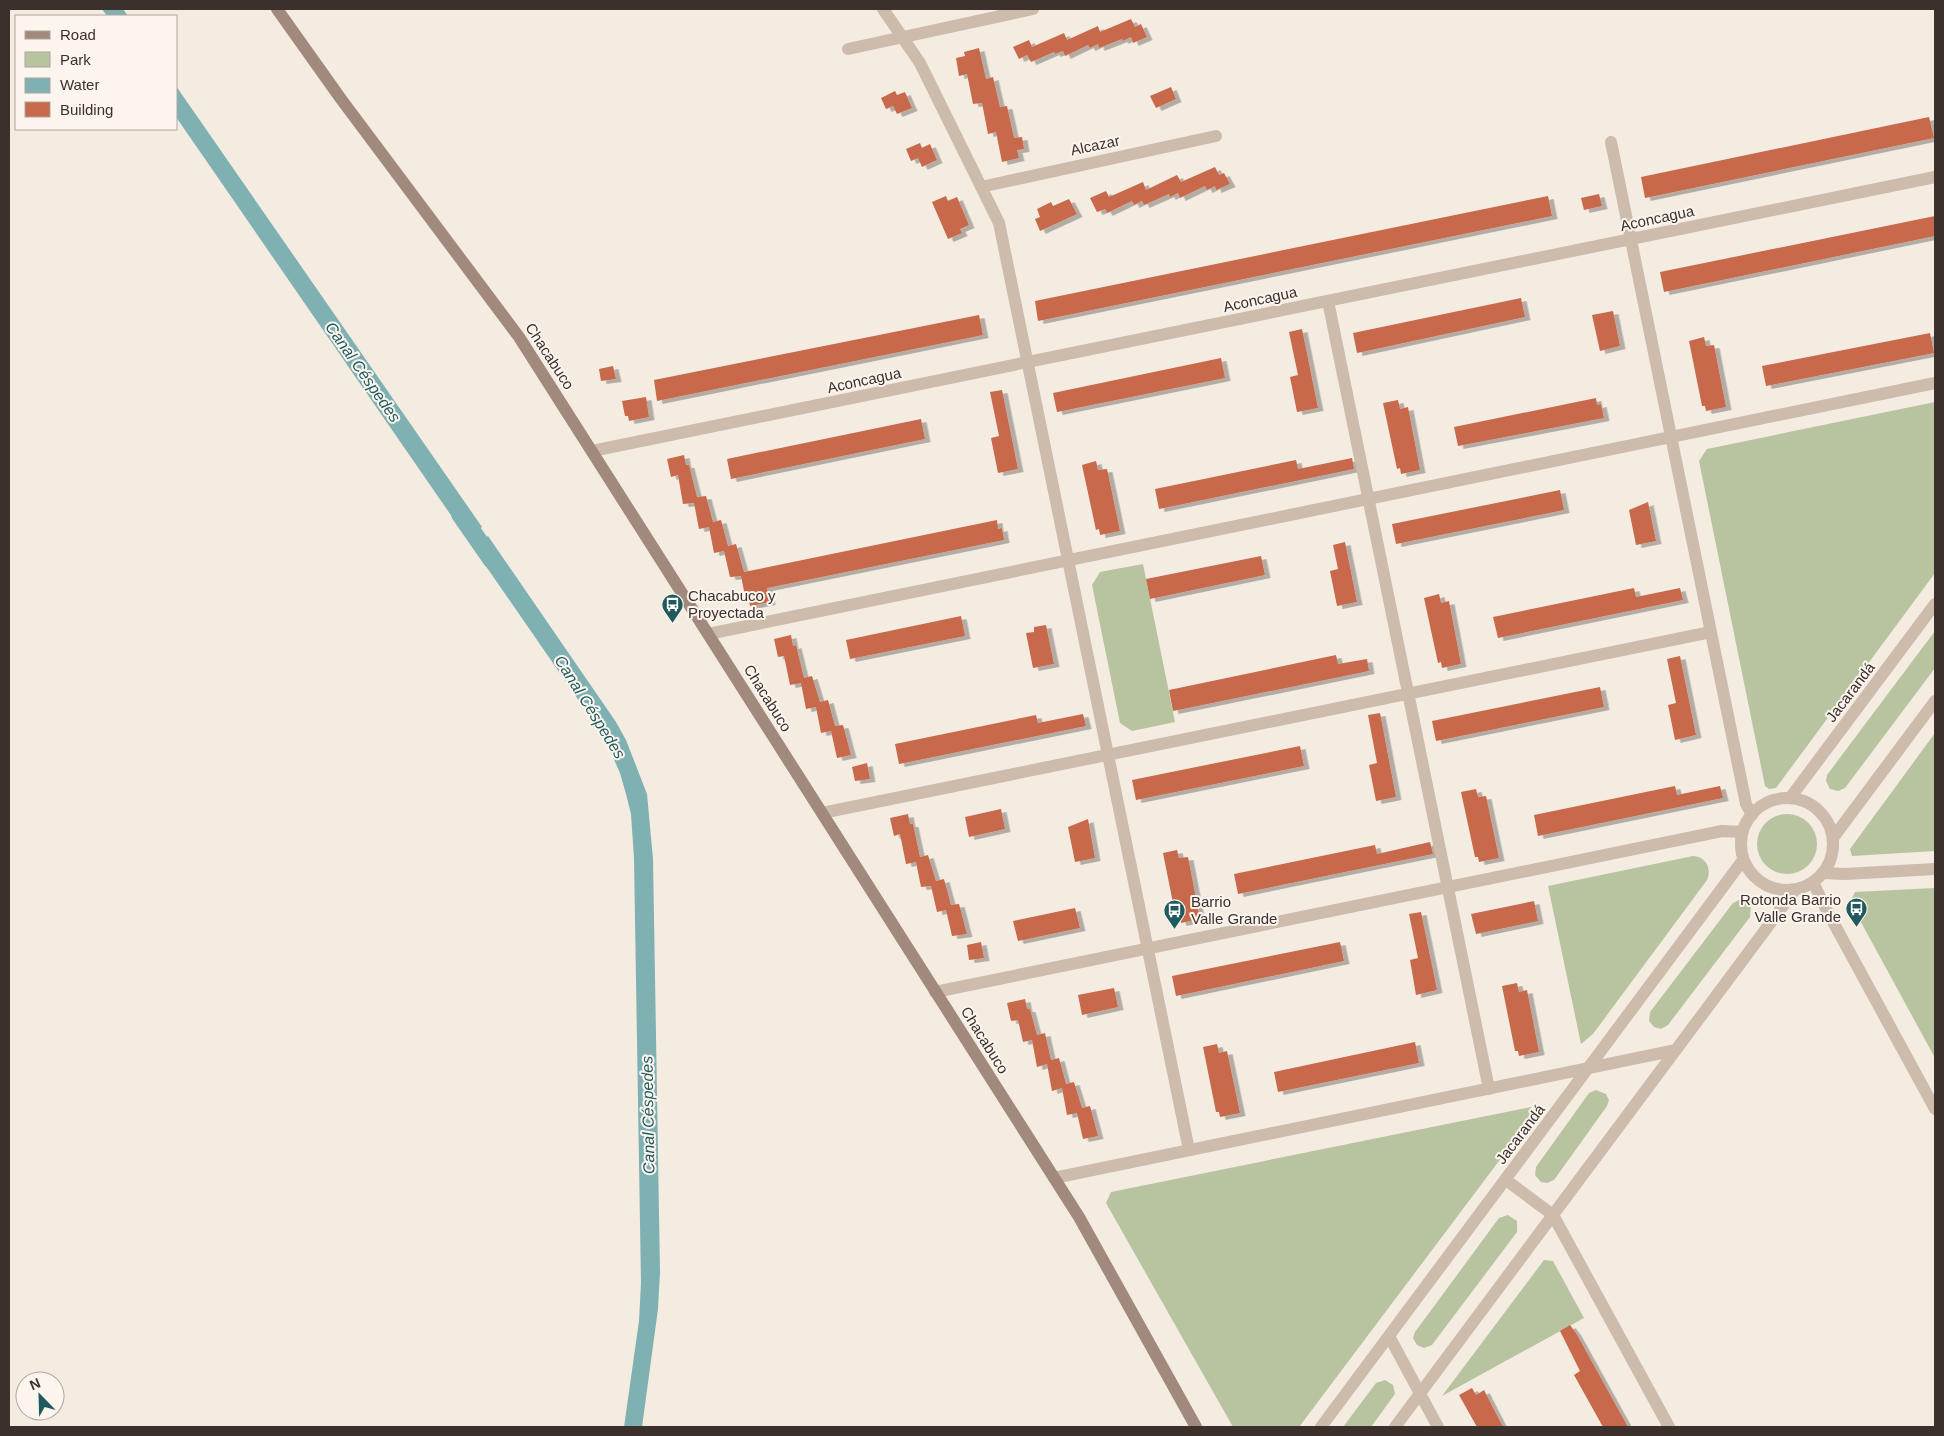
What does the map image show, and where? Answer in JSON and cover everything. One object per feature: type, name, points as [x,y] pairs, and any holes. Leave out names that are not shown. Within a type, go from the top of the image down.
[{"type":"street","name":"Chacabuco","points":[[277,9],[347,107],[519,337],[1079,1218],[1196,1427]]},
{"type":"street","points":[[883,9],[920,63],[999,223],[1189,1150]]},
{"type":"street","points":[[848,49],[1033,9]]},
{"type":"street","name":"Alcazar","points":[[981,187],[1216,136]]},
{"type":"street","points":[[1611,142],[1746,804],[1752,815]]},
{"type":"street","name":"Aconcagua","points":[[592,452],[1935,177]]},
{"type":"street","points":[[1328,301],[1489,1089]]},
{"type":"street","points":[[708,634],[1935,383]]},
{"type":"street","name":"Jacarandá","points":[[1790,798],[1935,604]]},
{"type":"street","points":[[822,813],[1711,632]]},
{"type":"street","points":[[1833,838],[1935,702]]},
{"type":"street","points":[[1790,798],[1814,806],[1830,826],[1833,838],[1831,856],[1823,873],[1814,882],[1795,890],[1770,887],[1758,881],[1743,860],[1742,832],[1752,815],[1769,802],[1790,798]]},
{"type":"street","points":[[935,992],[1722,831],[1742,832]]},
{"type":"street","name":"Jacarandá","points":[[1320,1427],[1590,1068],[1743,860]]},
{"type":"street","points":[[1823,873],[1845,874],[1935,869]]},
{"type":"street","points":[[1814,882],[1826,909],[1935,1108]]},
{"type":"street","points":[[1395,1427],[1795,890]]},
{"type":"street","points":[[1054,1178],[1676,1050]]},
{"type":"street","points":[[1506,1180],[1553,1215],[1669,1427]]},
{"type":"street","points":[[1389,1336],[1438,1427]]},
{"type":"green space","points":[[1935,402],[1935,573],[1776,788],[1769,789],[1765,786],[1699,461],[1707,449]]},
{"type":"green space","points":[[1143,564],[1175,722],[1132,731],[1120,723],[1092,585],[1100,572]]},
{"type":"green space","points":[[1935,631],[1935,668],[1845,788],[1838,791],[1830,789],[1826,781],[1827,775]]},
{"type":"green space","points":[[1935,733],[1935,851],[1852,856],[1850,849]]},
{"type":"green space","points":[[1781,814],[1793,814],[1809,822],[1815,832],[1817,844],[1815,856],[1809,866],[1793,874],[1781,874],[1765,866],[1757,850],[1757,838],[1765,822]]},
{"type":"green space","points":[[1693,856],[1701,858],[1707,864],[1709,871],[1707,880],[1593,1034],[1581,1044],[1548,886]]},
{"type":"green space","points":[[1935,888],[1935,1058],[1850,902],[1855,892]]},
{"type":"green space","points":[[1739,900],[1746,901],[1751,906],[1750,917],[1668,1025],[1661,1029],[1654,1027],[1649,1021],[1650,1012],[1733,903]]},
{"type":"green space","points":[[1596,1090],[1606,1094],[1609,1100],[1607,1106],[1554,1180],[1547,1183],[1541,1182],[1535,1175],[1536,1167],[1589,1093]]},
{"type":"green space","points":[[1531,1107],[1535,1113],[1299,1427],[1233,1427],[1106,1203],[1111,1192]]},
{"type":"green space","points":[[1508,1215],[1517,1221],[1517,1232],[1432,1345],[1424,1348],[1417,1345],[1413,1338],[1415,1332],[1499,1218]]},
{"type":"green space","points":[[1544,1260],[1553,1261],[1584,1318],[1442,1396]]},
{"type":"green space","points":[[1385,1380],[1393,1385],[1395,1394],[1371,1427],[1343,1427],[1376,1383]]},
{"type":"water","points":[[102,9],[123,9],[127,15],[106,15]]},
{"type":"water","points":[[178,89],[482,527],[466,537],[178,120]]},
{"type":"water","points":[[488,536],[616,722],[626,740],[647,794],[653,859],[660,1272],[658,1309],[642,1427],[624,1427],[639,1321],[641,1283],[634,858],[631,814],[620,773],[604,737],[472,546]]},
{"type":"building","points":[[1131,19],[1135,27],[1141,24],[1147,37],[1133,43],[1131,37],[1123,41],[1122,39],[1099,48],[1098,44],[1090,48],[1088,45],[1065,56],[1063,51],[1055,54],[1054,52],[1031,62],[1027,55],[1019,59],[1013,47],[1029,40],[1032,47],[1064,33],[1067,40],[1098,26],[1100,32]]},
{"type":"building","points":[[979,48],[986,79],[993,77],[1000,107],[1007,106],[1014,138],[1022,137],[1024,149],[1017,150],[1019,158],[1002,162],[996,132],[988,134],[982,103],[973,104],[967,74],[959,76],[956,58],[965,56],[964,52]]},
{"type":"building","points":[[1171,87],[1176,99],[1156,108],[1150,96]]},
{"type":"building","points":[[895,91],[897,95],[905,92],[912,108],[897,114],[893,106],[886,109],[881,98]]},
{"type":"building","points":[[1929,117],[1934,138],[1645,198],[1641,177]]},
{"type":"building","points":[[920,143],[922,148],[930,144],[937,160],[922,167],[918,158],[911,161],[906,149]]},
{"type":"building","points":[[1215,167],[1219,175],[1224,173],[1230,184],[1216,190],[1215,186],[1207,190],[1205,186],[1180,198],[1178,193],[1170,197],[1169,194],[1144,205],[1142,201],[1134,205],[1132,201],[1107,213],[1105,209],[1097,212],[1090,198],[1106,191],[1109,197],[1143,182],[1146,190],[1177,175],[1181,182]]},
{"type":"building","points":[[1599,194],[1602,206],[1584,210],[1581,198]]},
{"type":"building","points":[[946,196],[948,201],[957,197],[969,225],[960,229],[962,233],[948,239],[932,202]]},
{"type":"building","points":[[1548,196],[1552,216],[1038,321],[1035,301]]},
{"type":"building","points":[[1069,199],[1077,214],[1040,231],[1035,219],[1040,217],[1037,209],[1051,202],[1053,206]]},
{"type":"building","points":[[1935,216],[1935,236],[1664,292],[1660,272]]},
{"type":"building","points":[[1521,298],[1525,317],[1357,353],[1353,333]]},
{"type":"building","points":[[1613,311],[1620,346],[1600,351],[1592,315]]},
{"type":"building","points":[[979,315],[983,335],[657,401],[654,380]]},
{"type":"building","points":[[1302,329],[1318,408],[1297,412],[1290,377],[1298,375],[1289,332]]},
{"type":"building","points":[[1930,333],[1934,353],[1766,386],[1762,366]]},
{"type":"building","points":[[1704,337],[1706,346],[1714,345],[1726,407],[1706,411],[1705,406],[1702,406],[1689,341]]},
{"type":"building","points":[[1221,358],[1225,378],[1057,412],[1053,393]]},
{"type":"building","points":[[613,366],[616,379],[601,381],[599,369]]},
{"type":"building","points":[[1002,390],[1018,469],[998,473],[991,438],[999,436],[990,392]]},
{"type":"building","points":[[646,397],[649,417],[629,421],[628,416],[625,416],[622,401]]},
{"type":"building","points":[[1596,398],[1597,405],[1601,404],[1604,418],[1458,446],[1454,427]]},
{"type":"building","points":[[1398,400],[1400,409],[1408,407],[1420,470],[1401,474],[1400,468],[1397,469],[1383,403]]},
{"type":"building","points":[[921,419],[925,439],[731,479],[727,459]]},
{"type":"building","points":[[684,455],[686,465],[689,465],[697,497],[706,496],[713,522],[721,520],[728,546],[736,544],[744,572],[997,520],[998,529],[1002,528],[1004,540],[767,588],[770,602],[750,606],[749,601],[746,601],[741,576],[730,577],[724,551],[714,553],[709,527],[699,529],[694,503],[683,504],[678,475],[671,477],[667,459]]},
{"type":"building","points":[[1352,458],[1354,469],[1159,509],[1155,489],[1296,460],[1298,469]]},
{"type":"building","points":[[1096,461],[1098,470],[1107,469],[1120,531],[1100,535],[1099,529],[1096,530],[1082,465]]},
{"type":"building","points":[[1560,490],[1564,510],[1396,544],[1392,524]]},
{"type":"building","points":[[1648,502],[1656,541],[1636,545],[1629,510]]},
{"type":"building","points":[[1345,542],[1357,602],[1337,606],[1330,571],[1338,569],[1333,545]]},
{"type":"building","points":[[1261,556],[1265,575],[1150,599],[1146,579]]},
{"type":"building","points":[[1634,588],[1636,597],[1680,588],[1683,600],[1498,638],[1493,617]]},
{"type":"building","points":[[1439,594],[1441,603],[1449,601],[1461,664],[1442,668],[1441,662],[1438,663],[1424,598]]},
{"type":"building","points":[[961,616],[965,636],[850,659],[846,640]]},
{"type":"building","points":[[1046,625],[1054,664],[1033,668],[1026,633],[1034,632],[1034,627]]},
{"type":"building","points":[[791,635],[793,646],[796,645],[804,678],[812,676],[820,702],[828,700],[835,726],[843,725],[851,755],[837,758],[831,731],[821,733],[816,707],[806,709],[801,683],[790,685],[784,656],[778,657],[774,639]]},
{"type":"building","points":[[1336,655],[1338,664],[1367,659],[1369,671],[1173,711],[1169,690]]},
{"type":"building","points":[[1680,656],[1696,735],[1675,740],[1668,705],[1676,703],[1667,659]]},
{"type":"building","points":[[1600,687],[1604,707],[1436,741],[1432,721]]},
{"type":"building","points":[[1380,713],[1396,797],[1376,801],[1369,765],[1377,763],[1368,715]]},
{"type":"building","points":[[1083,714],[1086,726],[899,764],[895,744],[1036,715],[1038,723]]},
{"type":"building","points":[[1300,746],[1304,766],[1136,800],[1132,780]]},
{"type":"building","points":[[867,763],[870,779],[855,781],[852,767]]},
{"type":"building","points":[[1675,786],[1677,795],[1720,786],[1723,798],[1538,836],[1534,815]]},
{"type":"building","points":[[1476,789],[1478,797],[1486,796],[1499,858],[1479,862],[1478,857],[1475,857],[1461,792]]},
{"type":"building","points":[[1001,809],[1005,829],[969,837],[965,817]]},
{"type":"building","points":[[908,814],[910,824],[913,824],[920,857],[928,855],[936,881],[944,879],[951,905],[959,904],[967,934],[952,936],[946,910],[937,912],[931,886],[921,887],[916,862],[906,864],[900,834],[894,836],[890,818]]},
{"type":"building","points":[[1088,819],[1095,858],[1075,862],[1068,827]]},
{"type":"building","points":[[1430,842],[1433,854],[1238,894],[1234,874],[1375,845],[1377,854]]},
{"type":"building","points":[[1177,850],[1179,858],[1188,857],[1200,919],[1181,923],[1179,917],[1176,918],[1163,853]]},
{"type":"building","points":[[1534,901],[1538,921],[1476,934],[1471,914]]},
{"type":"building","points":[[1075,908],[1080,928],[1018,941],[1013,921]]},
{"type":"building","points":[[1421,912],[1437,990],[1416,995],[1410,960],[1418,958],[1409,914]]},
{"type":"building","points":[[981,942],[984,958],[969,960],[967,945]]},
{"type":"building","points":[[1340,942],[1344,961],[1176,996],[1172,976]]},
{"type":"building","points":[[1517,983],[1519,992],[1527,990],[1539,1052],[1519,1056],[1518,1051],[1515,1051],[1502,986]]},
{"type":"building","points":[[1114,988],[1118,1007],[1082,1015],[1078,995]]},
{"type":"building","points":[[1025,999],[1027,1009],[1030,1009],[1037,1035],[1045,1033],[1051,1060],[1059,1058],[1066,1084],[1074,1082],[1082,1108],[1090,1106],[1098,1136],[1083,1139],[1077,1113],[1067,1115],[1062,1088],[1052,1091],[1047,1064],[1037,1067],[1032,1040],[1023,1042],[1018,1020],[1011,1021],[1007,1003]]},
{"type":"building","points":[[1415,1042],[1419,1063],[1278,1092],[1274,1072]]},
{"type":"building","points":[[1217,1044],[1219,1053],[1227,1051],[1240,1113],[1220,1117],[1219,1112],[1216,1112],[1203,1047]]},
{"type":"building","points":[[1570,1325],[1628,1427],[1603,1427],[1574,1375],[1580,1371],[1560,1331]]},
{"type":"building","points":[[1472,1388],[1476,1395],[1484,1390],[1503,1427],[1477,1427],[1459,1395]]},
{"type":"waterway","name":"Canal Céspedes","points":[[460,514],[492,560]]},
{"type":"place","name":"Chacabuco y Proyectada","points":[[672,623]]},
{"type":"place","name":"Rotonda Barrio Valle Grande","points":[[1857,927]]},
{"type":"place","name":"Barrio Valle Grande","points":[[1175,929]]}]
